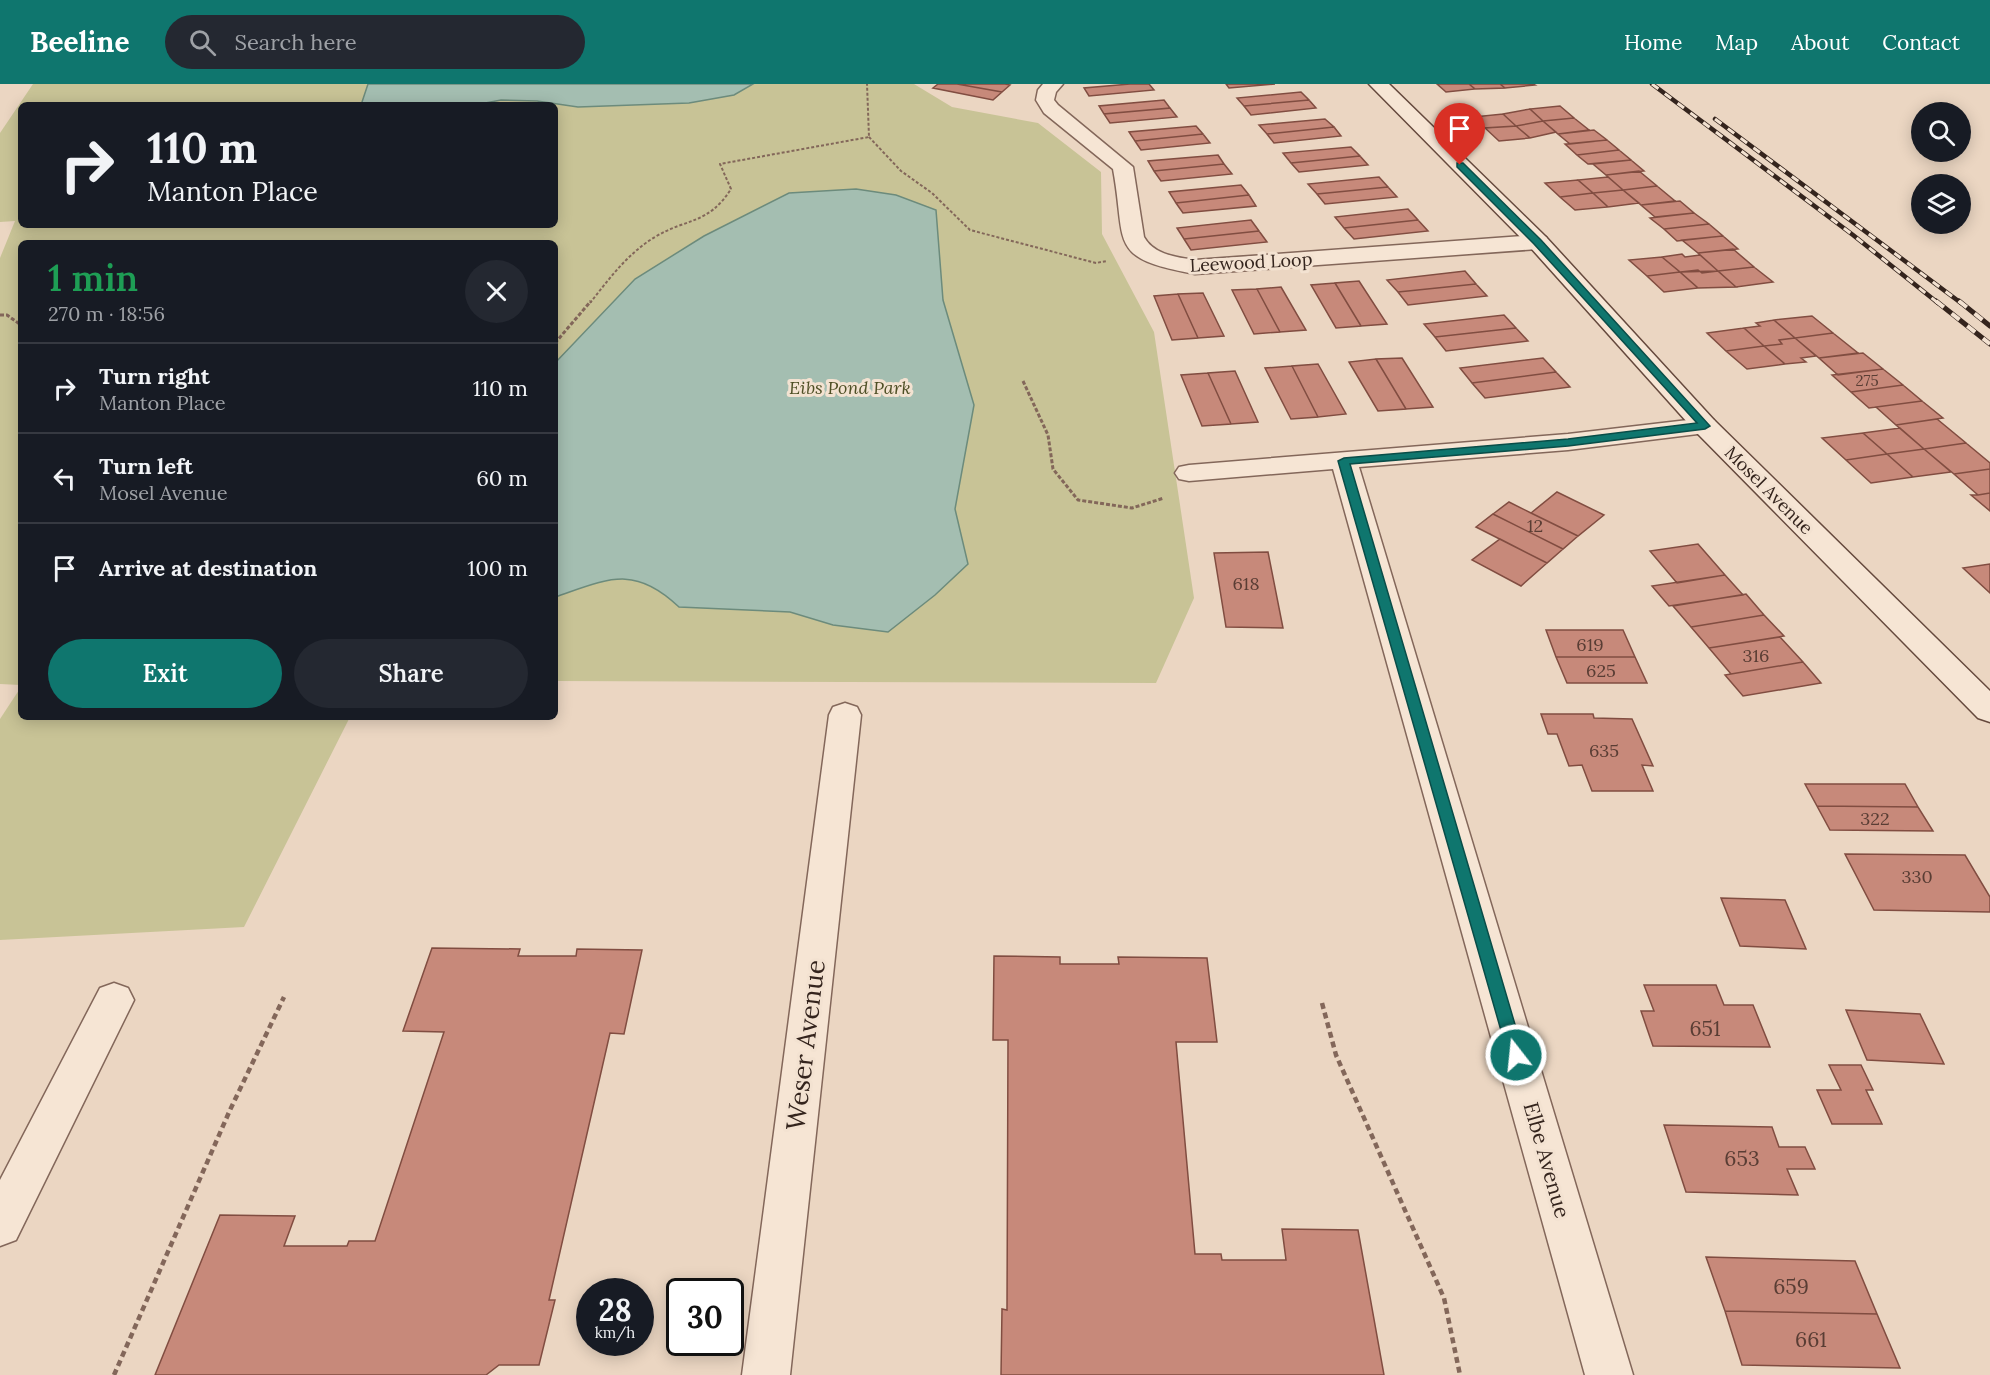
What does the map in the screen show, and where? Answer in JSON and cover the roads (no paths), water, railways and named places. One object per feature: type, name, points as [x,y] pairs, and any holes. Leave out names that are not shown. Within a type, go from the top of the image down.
[{"type":"street","name":"Leewood Loop","points":[[1054,84],[1047,90],[1045,100],[1051,109],[1122,167],[1126,180],[1131,236],[1137,248],[1149,257],[1170,264],[1195,267],[1538,242]]},
{"type":"street","name":"Mosel Avenue","points":[[1378,84],[1538,242],[1705,426],[1990,710]]},
{"type":"street","points":[[1199,473],[1568,442],[1705,426]]},
{"type":"street","name":"Elbe Avenue","points":[[1344,461],[1609,1375]]},
{"type":"street","name":"Weser Avenue","points":[[766,1375],[845,715]]},
{"type":"street","points":[[0,1225],[114,1000]]},
{"type":"railway","points":[[1652,84],[1853,235],[1938,303]]},
{"type":"railway","points":[[1715,119],[1961,303]]},
{"type":"railway","points":[[1936,301],[1990,344]]},
{"type":"railway","points":[[1959,301],[1990,326]]},
{"type":"park label","name":"Eibs Pond Park","points":[[850,387]]}]
